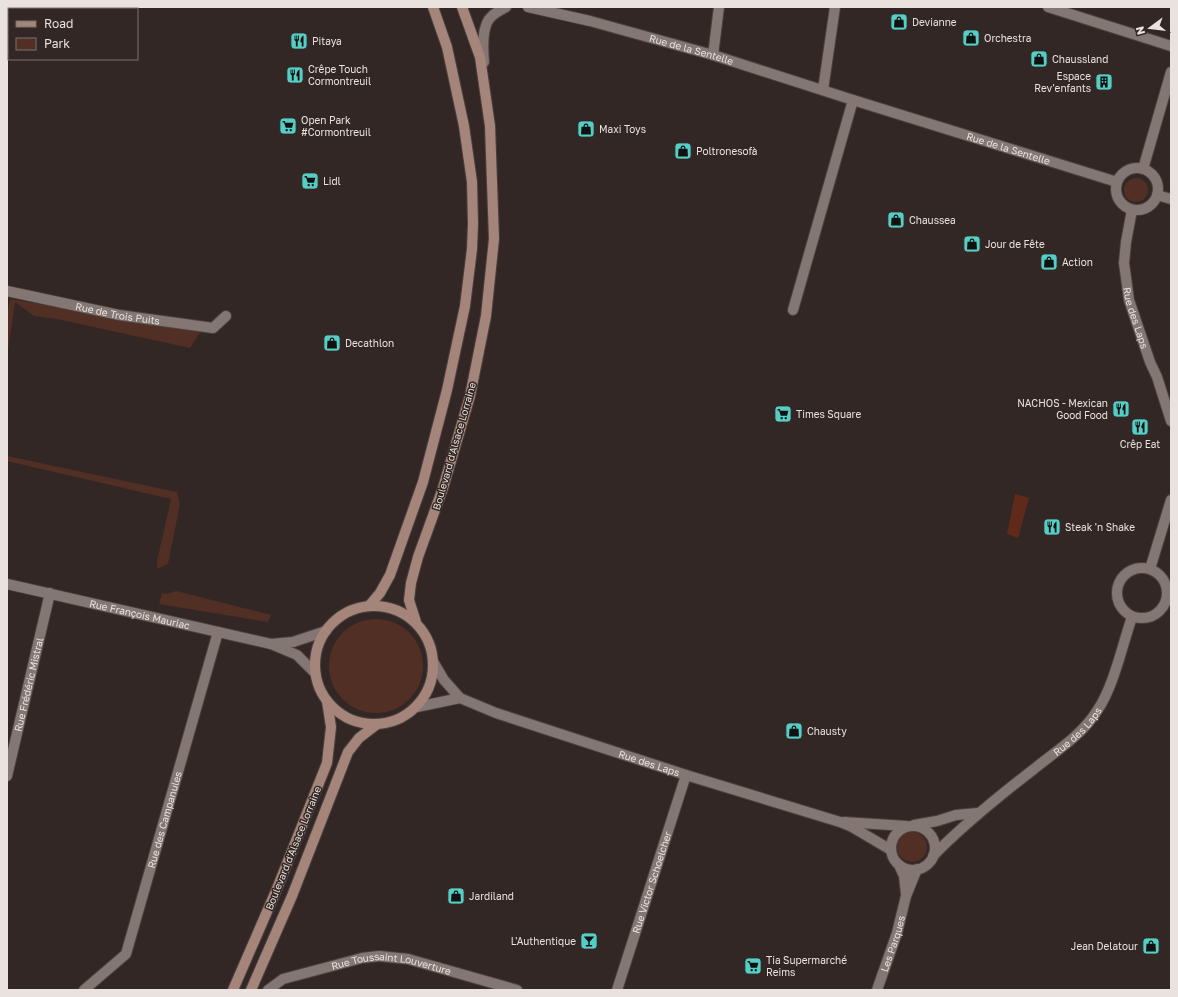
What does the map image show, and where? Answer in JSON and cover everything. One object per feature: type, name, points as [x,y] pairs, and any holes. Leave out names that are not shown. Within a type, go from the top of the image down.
[{"type":"main road","name":"Boulevard d'Alsace Lorraine","points":[[369,606],[380,593],[390,575],[423,482],[447,390],[464,314],[472,248],[472,182],[464,126],[447,46],[433,7]]},
{"type":"main road","name":"Boulevard d'Alsace Lorraine","points":[[416,622],[409,600],[411,583],[418,557],[443,488],[470,396],[486,316],[494,239],[490,126],[480,57],[462,7]]},
{"type":"main road","points":[[369,606],[386,607],[402,612],[416,622],[425,634],[431,648],[434,663],[432,679],[426,694],[417,707],[405,716],[391,722],[376,725],[358,722],[341,714],[327,702],[319,688],[315,673],[315,658],[319,644],[326,631],[341,616],[352,610],[369,606]]},
{"type":"main road","name":"Boulevard d'Alsace Lorraine","points":[[233,990],[276,891],[328,763],[331,727],[327,702]]},
{"type":"main road","name":"Boulevard d'Alsace Lorraine","points":[[251,990],[292,896],[348,752],[359,738],[376,725]]},
{"type":"street","points":[[490,126],[482,44],[488,20],[492,15],[506,7]]},
{"type":"street","name":"Rue de la Sentelle","points":[[528,7],[590,21],[712,55],[1117,182]]},
{"type":"street","points":[[712,55],[719,7]]},
{"type":"street","points":[[823,90],[835,7]]},
{"type":"street","points":[[1048,7],[1171,46]]},
{"type":"street","points":[[1143,169],[1171,72]]},
{"type":"street","points":[[794,310],[853,100]]},
{"type":"street","points":[[1136,168],[1143,169],[1149,172],[1154,178],[1158,189],[1157,195],[1154,201],[1145,209],[1132,210],[1125,207],[1118,200],[1116,189],[1117,182],[1126,171],[1136,168]]},
{"type":"street","points":[[1157,195],[1171,199]]},
{"type":"street","name":"Rue des Laps","points":[[1132,210],[1124,263],[1129,300],[1150,362],[1157,377],[1171,421]]},
{"type":"street","name":"Rue de Trois Puits","points":[[7,291],[119,314],[213,328],[226,316]]},
{"type":"street","points":[[1150,569],[1171,500]]},
{"type":"street","points":[[1136,568],[1150,569],[1161,576],[1167,588],[1168,602],[1158,613],[1146,619],[1132,617],[1122,610],[1116,598],[1117,586],[1124,574],[1136,568]]},
{"type":"street","name":"Rue François Mauriac","points":[[7,584],[272,644]]},
{"type":"street","name":"Rue Frédéric Mistral","points":[[7,776],[50,594]]},
{"type":"street","name":"Rue des Laps","points":[[933,856],[952,836],[978,813],[1076,736],[1097,712],[1109,687],[1132,617]]},
{"type":"street","points":[[272,644],[293,642],[326,631]]},
{"type":"street","name":"Rue des Campanules","points":[[84,990],[126,954],[218,632]]},
{"type":"street","points":[[272,644],[296,655],[315,673]]},
{"type":"street","name":"Rue des Laps","points":[[434,663],[444,680],[460,698],[496,713],[686,775],[840,822],[852,827],[891,850]]},
{"type":"street","points":[[417,707],[460,698]]},
{"type":"street","name":"Rue Victor Schoelcher","points":[[618,990],[686,775]]},
{"type":"street","name":"Rue des Laps","points":[[840,822],[867,823],[888,826],[910,826],[937,821],[956,815],[978,813]]},
{"type":"street","points":[[910,826],[924,828],[931,836],[935,846],[933,856],[927,865],[911,870],[899,865],[893,858],[891,850],[891,842],[894,835],[900,830],[910,826]]},
{"type":"street","name":"Les Parques","points":[[899,865],[904,876],[906,896]]},
{"type":"street","name":"Les Parques","points":[[877,990],[897,932],[906,896],[912,878],[917,869]]},
{"type":"street","name":"Rue Toussaint Louverture","points":[[268,990],[282,979],[362,958],[379,956],[408,959],[517,990]]},
{"type":"green space","points":[[1136,178],[1144,182],[1148,190],[1144,198],[1136,202],[1128,198],[1124,190],[1128,182]]},
{"type":"green space","points":[[10,299],[201,331],[190,348],[57,319],[34,316],[15,302],[7,357],[7,316]]},
{"type":"green space","points":[[7,456],[177,492],[180,504],[168,564],[157,569],[157,561],[171,499],[7,461]]},
{"type":"green space","points":[[176,591],[271,615],[268,622],[159,604],[162,593],[167,594]]},
{"type":"green space","points":[[376,619],[394,622],[409,633],[420,648],[423,666],[420,684],[409,699],[394,710],[376,713],[358,710],[343,699],[332,684],[329,666],[332,648],[343,633],[358,622]]},
{"type":"green space","points":[[912,832],[918,833],[926,841],[926,853],[918,861],[912,862],[906,861],[898,853],[897,847],[898,841],[906,833]]},
{"type":"shaded area","points":[[1015,494],[1029,498],[1018,538],[1007,534]]},
{"type":"place","name":"Devianne","points":[[899,22]]},
{"type":"place","name":"Orchestra","points":[[971,38]]},
{"type":"place","name":"Pitaya","points":[[299,41]]},
{"type":"place","name":"Chaussland","points":[[1039,59]]},
{"type":"place","name":"Crêpe Touch Cormontreuil","points":[[295,75]]},
{"type":"place","name":"Espace Rev'enfants","points":[[1104,82]]},
{"type":"place","name":"Open Park #Cormontreuil","points":[[288,126]]},
{"type":"place","name":"Maxi Toys","points":[[586,129]]},
{"type":"place","name":"Poltronesofà","points":[[683,151]]},
{"type":"place","name":"Lidl","points":[[310,181]]},
{"type":"place","name":"Chaussea","points":[[896,220]]},
{"type":"place","name":"Jour de Fête","points":[[972,244]]},
{"type":"place","name":"Action","points":[[1049,262]]},
{"type":"place","name":"Decathlon","points":[[332,343]]},
{"type":"place","name":"NACHOS - Mexican Good Food","points":[[1121,409]]},
{"type":"place","name":"Times Square","points":[[783,414]]},
{"type":"place","name":"Crêp Eat","points":[[1140,427]]},
{"type":"place","name":"Steak 'n Shake","points":[[1052,527]]},
{"type":"place","name":"Chausty","points":[[794,731]]},
{"type":"place","name":"Jardiland","points":[[456,896]]},
{"type":"place","name":"L'Authentique","points":[[589,941]]},
{"type":"place","name":"Jean Delatour","points":[[1151,946]]},
{"type":"place","name":"Tia Supermarché Reims","points":[[753,966]]}]
